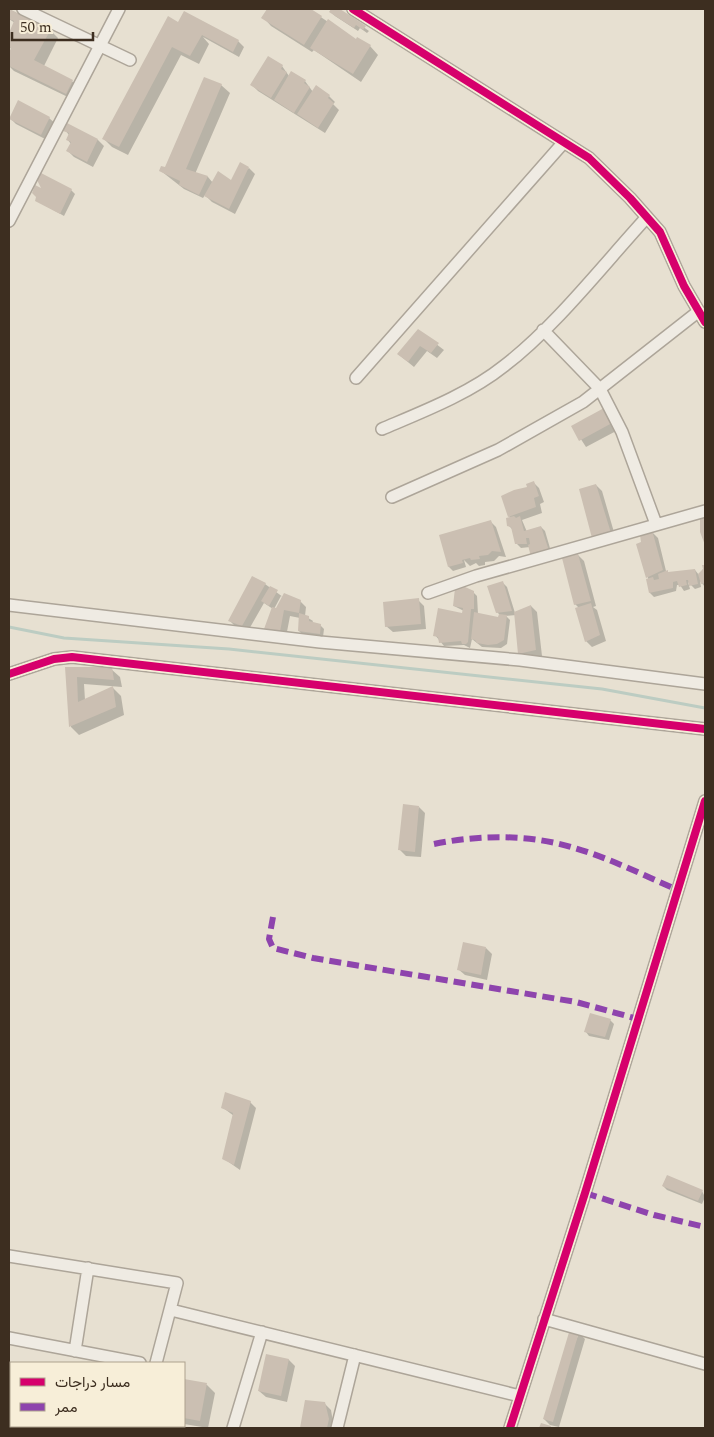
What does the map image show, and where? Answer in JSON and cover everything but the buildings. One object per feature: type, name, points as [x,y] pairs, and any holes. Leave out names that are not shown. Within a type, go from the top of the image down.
[{"type":"street","points":[[23,9],[43,13],[100,46],[130,60]]},
{"type":"street","points":[[9,221],[119,9]]},
{"type":"street","points":[[353,9],[589,158],[660,232],[705,322]]},
{"type":"street","points":[[356,378],[564,142]]},
{"type":"street","points":[[382,429],[446,401],[503,367],[543,330],[647,217]]},
{"type":"street","points":[[392,497],[498,450],[583,402],[699,311]]},
{"type":"street","points":[[543,330],[600,389],[622,432],[656,524]]},
{"type":"street","points":[[428,593],[476,576],[705,511]]},
{"type":"street","points":[[9,605],[320,642],[520,660],[705,684]]},
{"type":"street","points":[[9,674],[54,659],[72,657],[705,729]]},
{"type":"street","points":[[510,1428],[705,801]]},
{"type":"street","points":[[9,1256],[177,1283],[156,1362]]},
{"type":"street","points":[[74,1351],[88,1268]]},
{"type":"street","points":[[171,1310],[520,1396]]},
{"type":"street","points":[[544,1319],[705,1364]]},
{"type":"street","points":[[233,1428],[262,1332]]},
{"type":"street","points":[[9,1338],[134,1362]]},
{"type":"street","points":[[337,1428],[355,1355]]},
{"type":"waterway","points":[[9,627],[64,638],[229,649],[602,689],[705,708]]},
{"type":"marked path","points":[[434,844],[502,837],[554,843],[598,856],[678,890]]},
{"type":"marked path","points":[[273,917],[269,939],[273,948],[313,958],[576,1002],[638,1019]]},
{"type":"marked path","points":[[585,1193],[654,1215],[705,1227]]},
{"type":"cycle path","points":[[353,9],[589,158],[630,198],[660,232],[684,286],[705,322]]},
{"type":"cycle path","points":[[9,674],[54,659],[72,657],[705,729]]},
{"type":"cycle path","points":[[510,1428],[585,1193],[705,801]]}]
